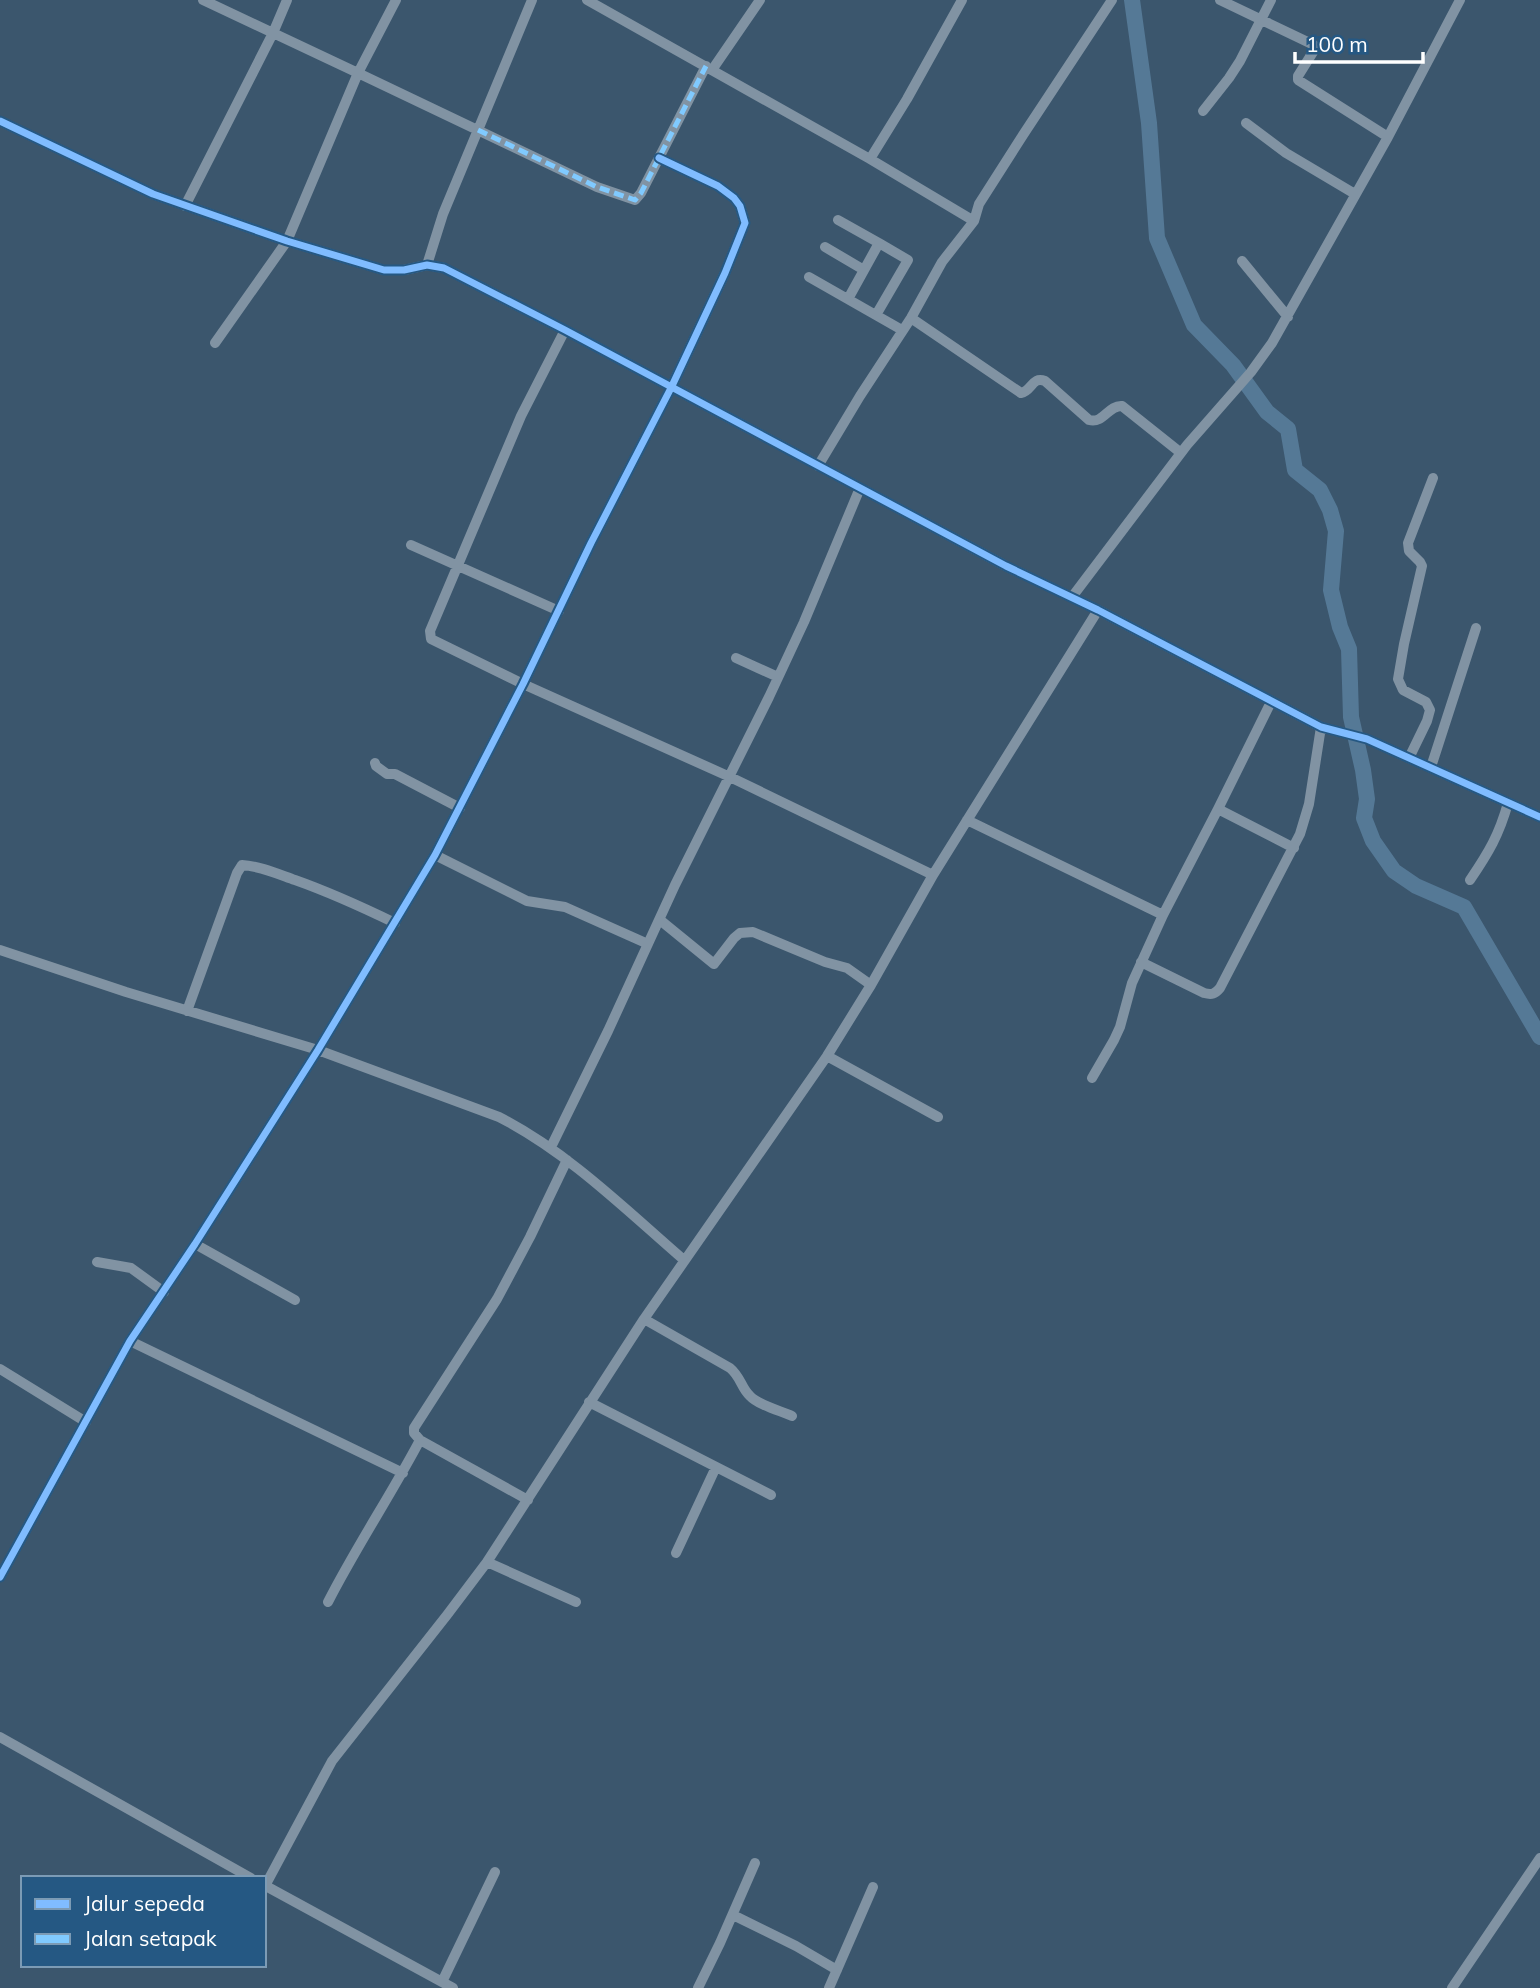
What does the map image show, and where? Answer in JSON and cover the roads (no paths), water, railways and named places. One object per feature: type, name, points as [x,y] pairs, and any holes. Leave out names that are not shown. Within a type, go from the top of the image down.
[{"type":"street","points":[[203,0],[597,187],[635,200],[709,68],[760,0]]},
{"type":"street","points":[[185,206],[287,0]]},
{"type":"street","points":[[215,342],[287,241],[358,73],[396,0]]},
{"type":"street","points":[[427,265],[443,214],[531,0]]},
{"type":"street","points":[[587,0],[974,220]]},
{"type":"street","points":[[870,159],[962,0]]},
{"type":"street","points":[[818,466],[911,318],[942,262],[974,220],[979,204],[1112,0]]},
{"type":"street","points":[[1220,0],[1314,45],[1298,80],[1388,136]]},
{"type":"street","points":[[1203,111],[1229,78],[1271,0]]},
{"type":"street","points":[[1072,597],[1181,453],[1267,350],[1388,136],[1460,0]]},
{"type":"street","points":[[0,121],[153,194],[287,241],[384,270],[396,271],[427,265],[444,268],[1006,566],[1098,610],[1271,702],[1321,727],[1367,738],[1540,817]]},
{"type":"street","points":[[1246,123],[1286,153],[1355,194]]},
{"type":"street","points":[[0,1577],[131,1342],[318,1050],[435,855],[671,388],[725,272],[745,223],[740,206],[726,191],[659,158]]},
{"type":"street","points":[[838,220],[908,260],[876,315]]},
{"type":"street","points":[[848,299],[879,243]]},
{"type":"street","points":[[825,247],[864,270]]},
{"type":"street","points":[[1242,261],[1288,317]]},
{"type":"street","points":[[809,276],[902,330]]},
{"type":"street","points":[[911,318],[1021,393],[1027,391],[1036,380],[1045,381],[1089,420],[1094,421],[1100,420],[1115,406],[1122,406],[1181,453]]},
{"type":"street","points":[[565,330],[521,416],[430,631],[431,639],[523,684],[730,777],[933,875]]},
{"type":"street","points":[[1409,758],[1430,710],[1426,702],[1403,690],[1398,679],[1422,566],[1409,551],[1408,543],[1433,478]]},
{"type":"street","points":[[551,1147],[804,622],[860,488]]},
{"type":"street","points":[[411,545],[559,611]]},
{"type":"street","points":[[266,1883],[332,1761],[486,1562],[643,1319],[827,1056],[933,875],[1098,610]]},
{"type":"street","points":[[1431,768],[1476,628]]},
{"type":"street","points":[[736,658],[778,677]]},
{"type":"street","points":[[1092,1078],[1120,1027],[1132,983],[1163,915],[1271,702]]},
{"type":"street","points":[[1141,962],[1204,993],[1216,993],[1294,848],[1307,812],[1321,727]]},
{"type":"street","points":[[375,763],[387,774],[395,774],[460,808]]},
{"type":"street","points":[[1470,880],[1500,830],[1508,803]]},
{"type":"street","points":[[1218,809],[1294,848]]},
{"type":"street","points":[[967,820],[1163,915]]},
{"type":"street","points":[[435,855],[527,901],[565,907],[648,944]]},
{"type":"street","points":[[187,1011],[242,865],[319,888],[395,923]]},
{"type":"street","points":[[660,920],[714,964],[740,933],[754,932],[825,962],[847,968],[871,985]]},
{"type":"street","points":[[0,950],[318,1050],[499,1117],[551,1147],[684,1260]]},
{"type":"street","points":[[827,1056],[938,1117]]},
{"type":"street","points":[[528,1500],[420,1440],[414,1433],[416,1423],[497,1299],[567,1160]]},
{"type":"street","points":[[195,1244],[295,1300]]},
{"type":"street","points":[[97,1262],[131,1268],[164,1292]]},
{"type":"street","points":[[643,1319],[730,1368],[754,1399],[792,1416]]},
{"type":"street","points":[[131,1342],[403,1473]]},
{"type":"street","points":[[0,1369],[86,1422]]},
{"type":"street","points":[[589,1402],[771,1495]]},
{"type":"street","points":[[328,1602],[420,1440]]},
{"type":"street","points":[[676,1553],[716,1467]]},
{"type":"street","points":[[486,1562],[576,1602]]},
{"type":"street","points":[[0,1737],[247,1876]]},
{"type":"street","points":[[1452,1988],[1540,1858]]},
{"type":"street","points":[[698,1988],[755,1864]]},
{"type":"street","points":[[442,1982],[495,1872]]},
{"type":"street","points":[[266,1886],[453,1988]]},
{"type":"street","points":[[830,1988],[873,1887]]},
{"type":"street","points":[[733,1915],[837,1970]]},
{"type":"waterway","points":[[1132,0],[1149,123],[1157,238],[1194,325],[1233,365],[1267,412],[1288,429],[1295,470],[1320,490],[1330,510],[1336,531],[1331,590],[1340,627],[1349,649],[1351,717],[1367,799],[1364,818],[1373,841],[1394,871],[1416,886],[1464,907],[1540,1037]]}]
